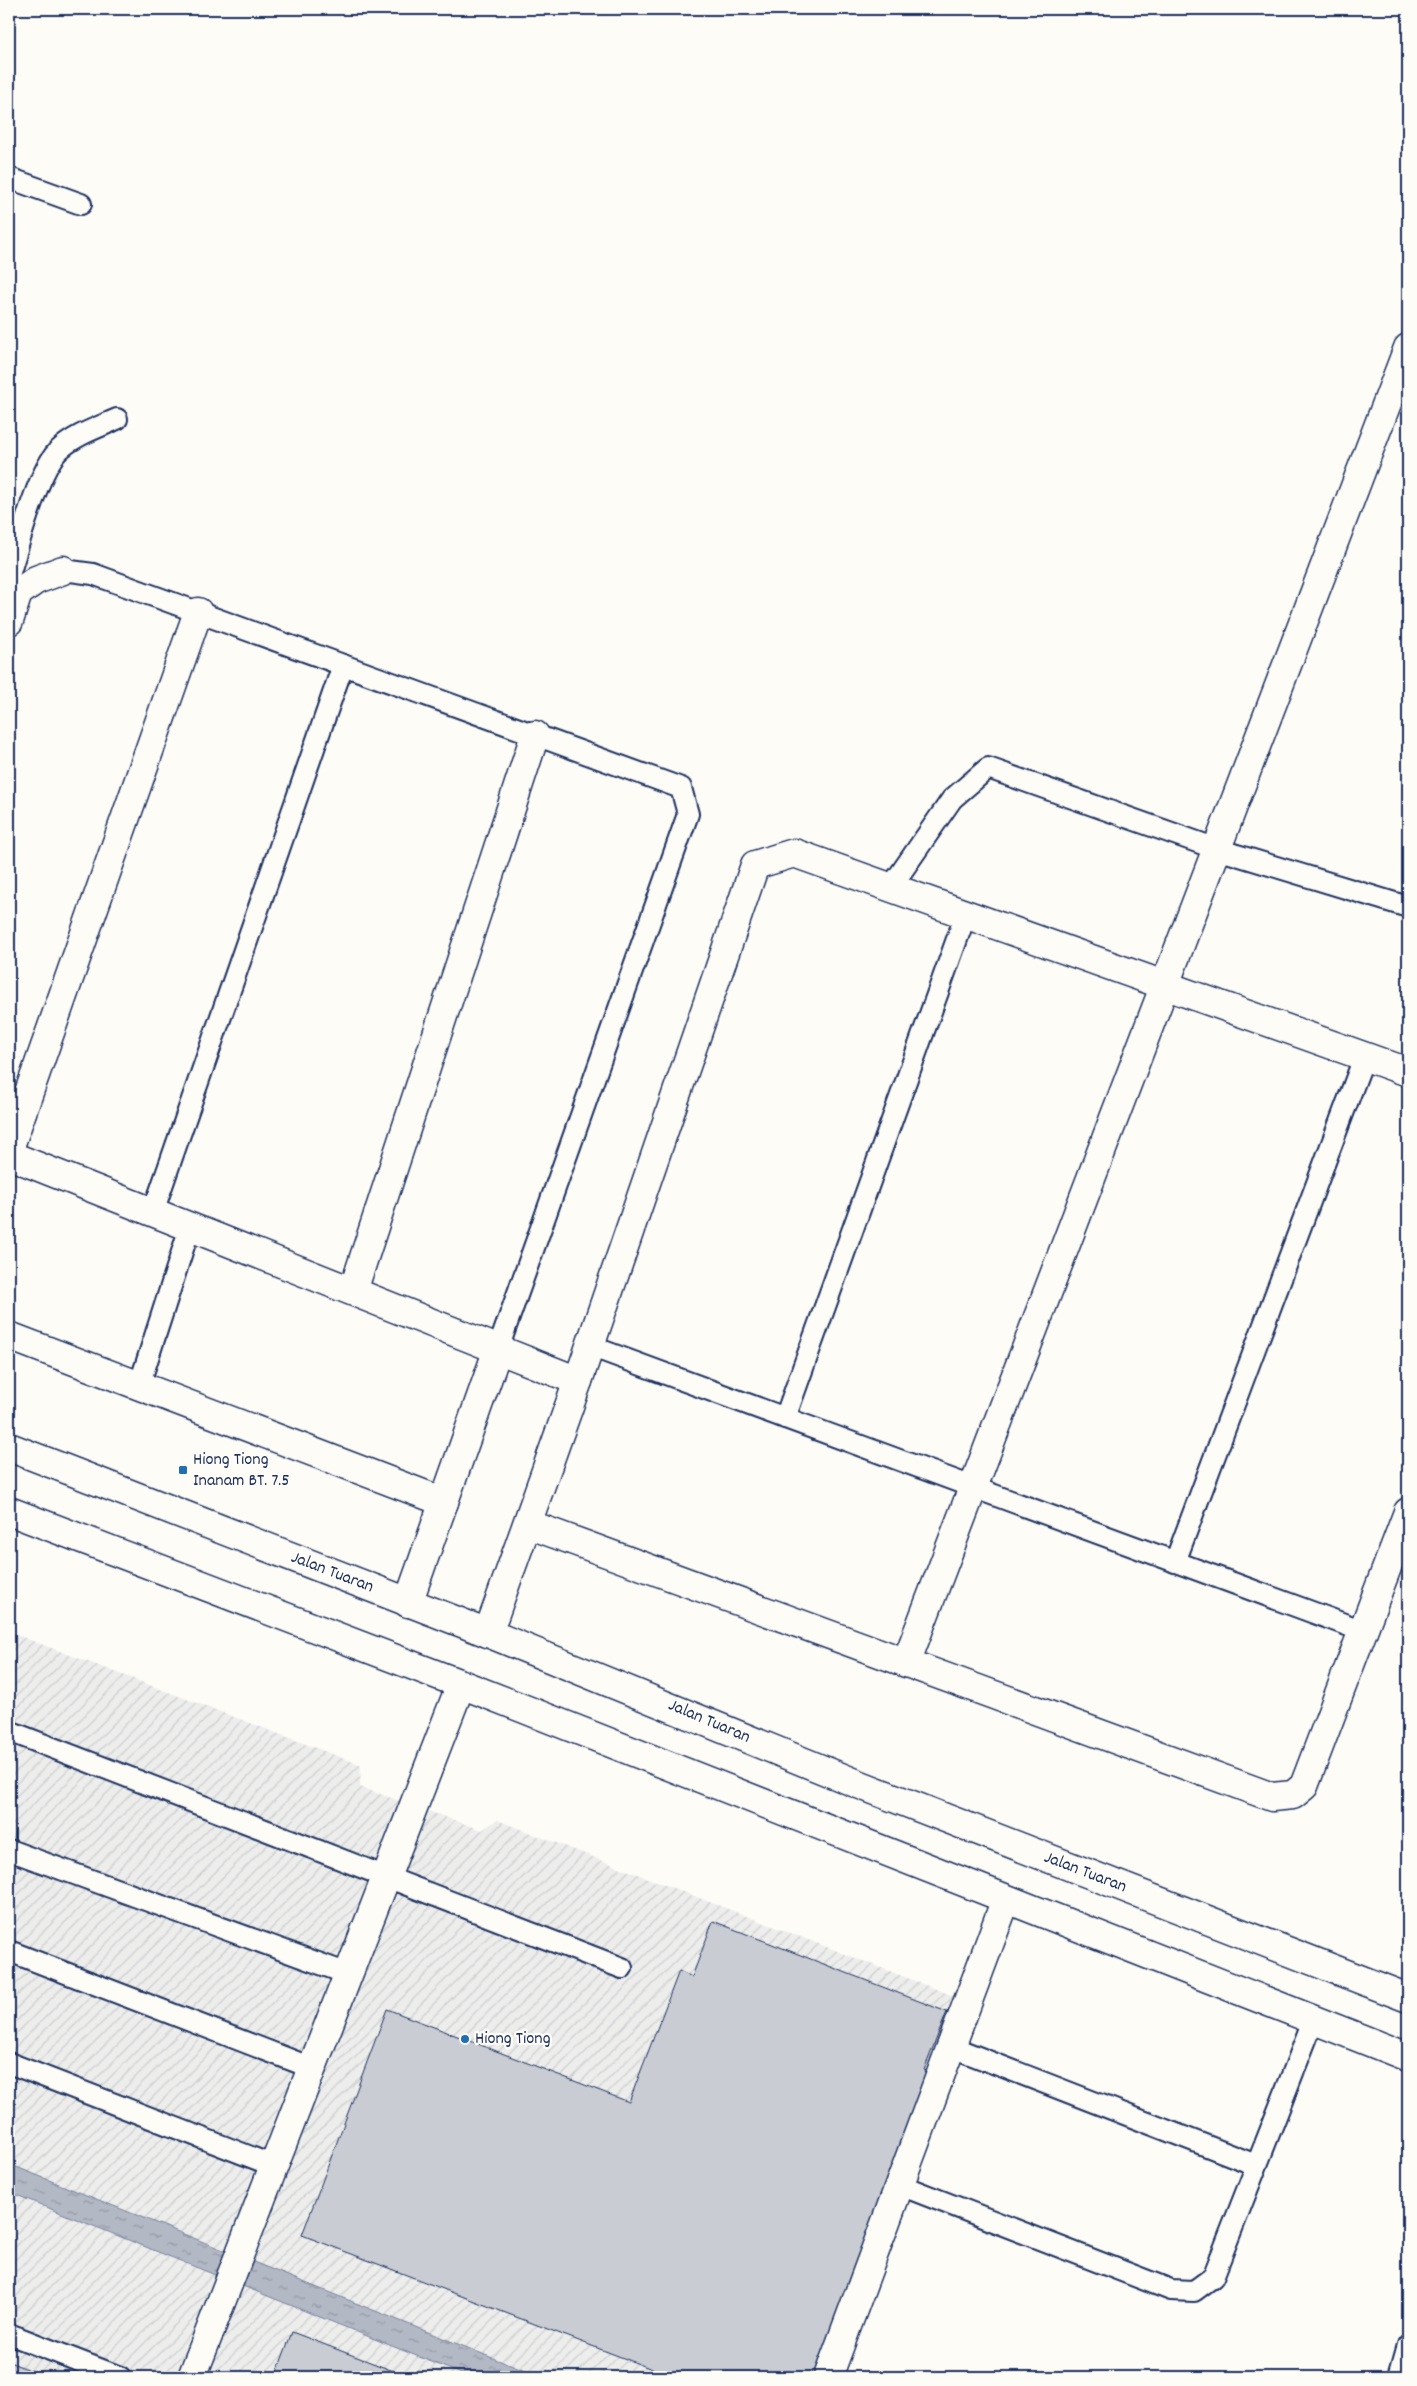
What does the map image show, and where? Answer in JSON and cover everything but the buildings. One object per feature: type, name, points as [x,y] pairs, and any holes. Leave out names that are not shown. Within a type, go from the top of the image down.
[{"type":"street","points":[[906,1663],[1408,348]]},
{"type":"street","points":[[9,621],[18,593],[36,580],[63,570]]},
{"type":"street","points":[[9,1149],[198,612]]},
{"type":"street","points":[[354,1291],[534,735]]},
{"type":"street","points":[[488,1633],[578,1381],[755,865],[794,853],[1365,1055],[1408,1072]]},
{"type":"street","points":[[9,1155],[578,1381]]},
{"type":"street","points":[[9,1336],[444,1502]]},
{"type":"street","points":[[408,1603],[498,1349]]},
{"type":"street","name":"Jalan Tuaran","points":[[9,1447],[488,1633],[867,1787],[1408,1998]]},
{"type":"street","points":[[9,1511],[460,1684],[1408,2057]]},
{"type":"street","points":[[528,1524],[1272,1797],[1293,1795],[1304,1786],[1408,1512]]},
{"type":"street","points":[[192,2377],[460,1684]]},
{"type":"street","points":[[828,2377],[1006,1899]]},
{"type":"lane","points":[[9,178],[81,204]]},
{"type":"lane","points":[[9,575],[44,472],[58,450],[76,437],[117,419]]},
{"type":"lane","points":[[63,570],[87,572],[681,788],[688,814],[498,1349]]},
{"type":"lane","points":[[153,1212],[343,665]]},
{"type":"lane","points":[[891,887],[952,799],[988,768],[1217,849],[1408,907]]},
{"type":"lane","points":[[785,1418],[966,914]]},
{"type":"lane","points":[[1175,1562],[1365,1055]]},
{"type":"lane","points":[[139,1386],[190,1227]]},
{"type":"lane","points":[[590,1346],[1363,1631]]},
{"type":"lane","points":[[9,1731],[622,1968]]},
{"type":"lane","points":[[9,1850],[348,1974]]},
{"type":"lane","points":[[9,1951],[312,2068]]},
{"type":"lane","points":[[900,2185],[1171,2290],[1194,2291],[1213,2277],[1314,2019]]},
{"type":"lane","points":[[952,2047],[1256,2164]]},
{"type":"lane","points":[[9,2063],[274,2166]]},
{"type":"lane","points":[[9,2334],[120,2377]]},
{"type":"lane","points":[[1400,2377],[1408,2345]]},
{"type":"shaded area","points":[[9,1632],[361,1765],[360,1787],[482,1830],[497,1820],[967,2001],[821,2377],[9,2377]]},
{"type":"water","points":[[9,2164],[540,2377],[469,2377],[9,2192]]},
{"type":"place","name":"Hiong Tiong Inanam BT. 7.5","points":[[183,1470]]},
{"type":"place","name":"Hiong Tiong","points":[[465,2039]]}]
